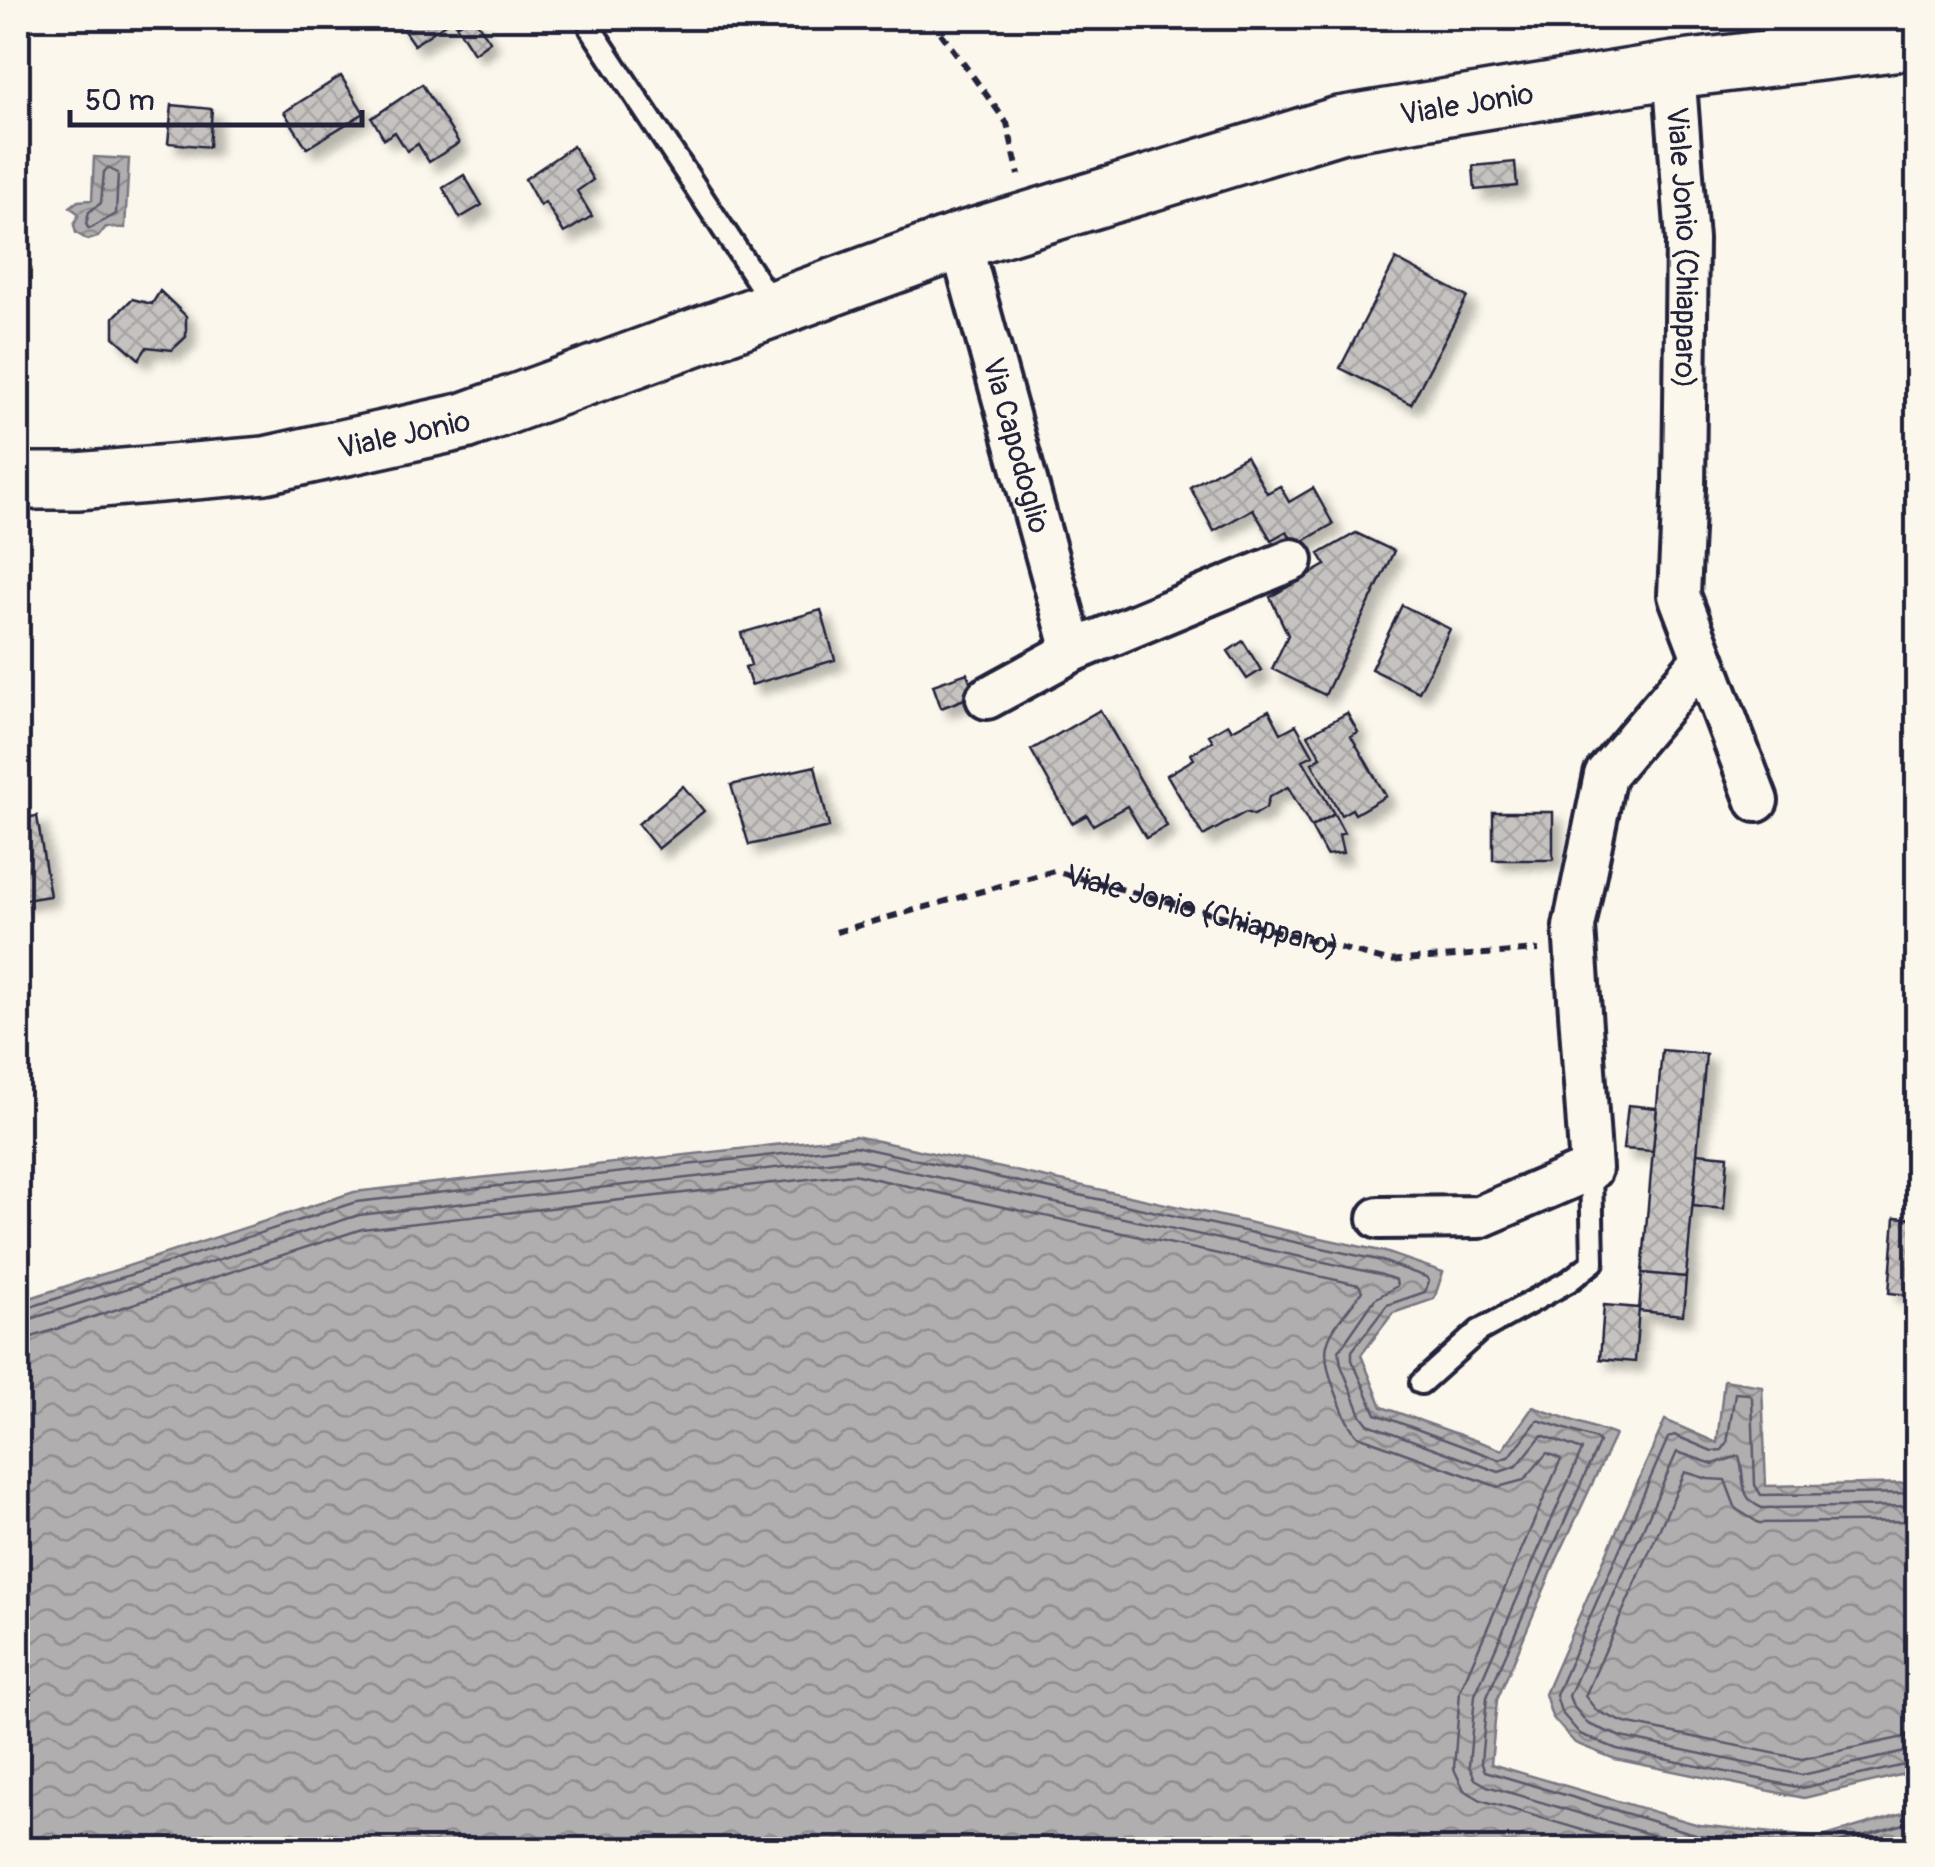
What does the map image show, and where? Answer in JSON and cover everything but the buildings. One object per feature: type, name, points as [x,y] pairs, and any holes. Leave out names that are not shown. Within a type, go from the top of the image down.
[{"type":"street","name":"Viale Jonio","points":[[18,482],[77,482],[264,466],[465,422],[960,242],[1338,125],[1674,70],[1918,40]]},
{"type":"street","name":"Viale Jonio (Chiapparo)","points":[[1674,70],[1687,240],[1684,488],[1678,595],[1758,802]]},
{"type":"street","name":"Via Capodoglio","points":[[960,242],[1073,651]]},
{"type":"street","points":[[988,698],[1073,651],[1292,560]]},
{"type":"street","points":[[1379,1218],[1479,1217],[1591,1169],[1574,927],[1605,775],[1703,659]]},
{"type":"lane","points":[[592,18],[591,28],[776,309]]},
{"type":"lane","points":[[1421,1383],[1479,1331],[1569,1281],[1593,1262],[1591,1169]]},
{"type":"path","points":[[930,18],[1006,123],[1030,220]]},
{"type":"path","name":"Viale Jonio (Chiapparo)","points":[[836,932],[1054,871],[1388,961],[1576,948]]},
{"type":"water","points":[[94,157],[129,159],[125,228],[106,227],[98,237],[88,240],[76,233],[74,225],[79,214],[70,207],[78,201],[92,200]]},
{"type":"water","points":[[855,1136],[1385,1252],[1443,1272],[1434,1299],[1393,1313],[1361,1355],[1382,1407],[1502,1450],[1533,1407],[1615,1435],[1497,1700],[1491,1764],[1699,1825],[1819,1838],[1917,1809],[1917,1849],[18,1849],[18,1302],[354,1192]]},
{"type":"water","points":[[1724,1380],[1762,1386],[1766,1486],[1917,1483],[1917,1771],[1804,1798],[1615,1759],[1575,1743],[1552,1717],[1545,1694],[1665,1420],[1717,1443]]}]
